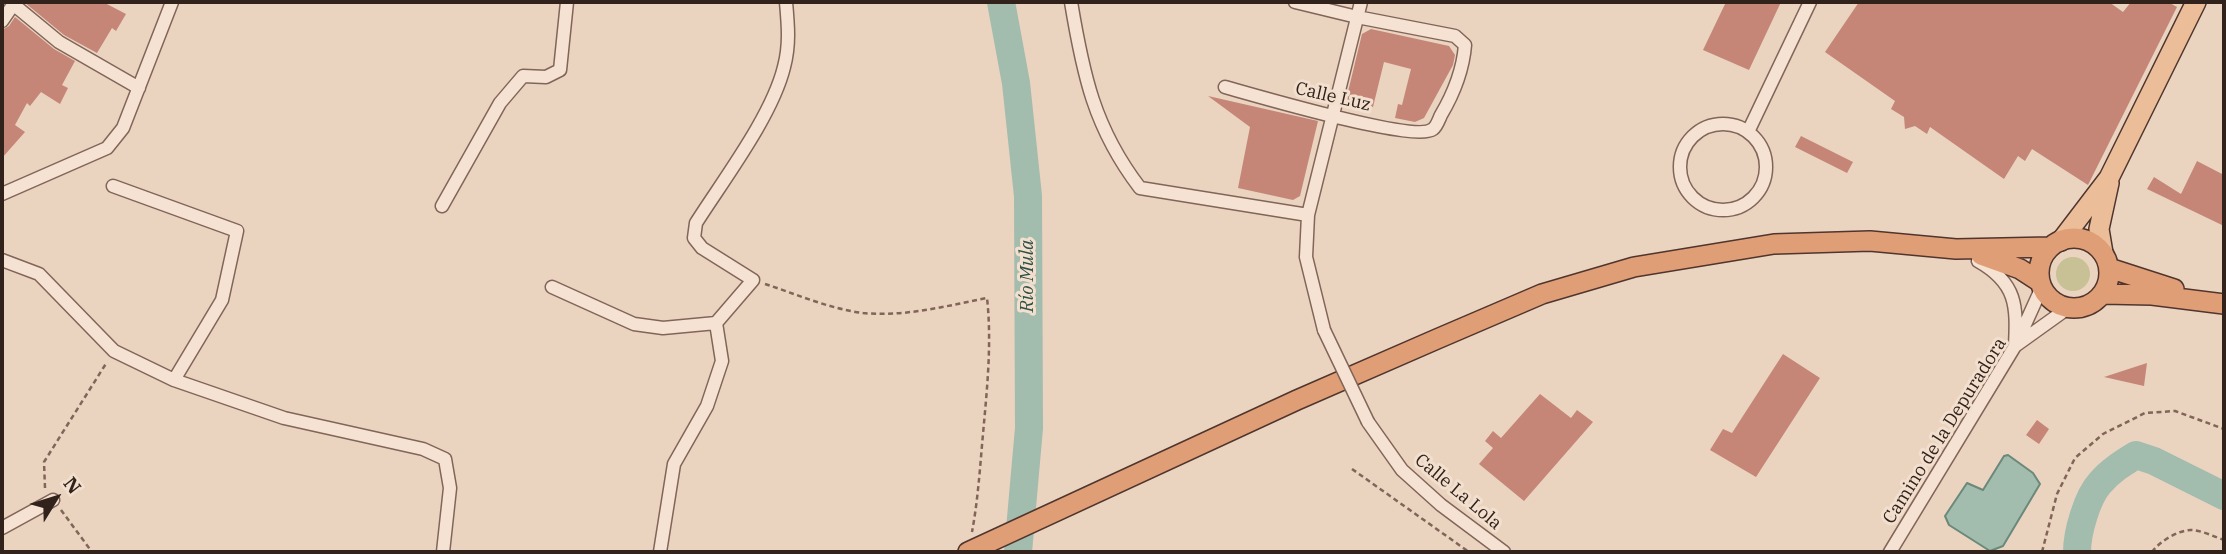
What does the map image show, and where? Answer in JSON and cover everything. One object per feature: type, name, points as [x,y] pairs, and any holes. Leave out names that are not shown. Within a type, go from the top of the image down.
[{"type":"highway","points":[[969,547],[1530,299],[1634,267],[1774,244],[1870,241],[1956,249],[2055,244],[2072,238],[2084,239],[2106,261],[2216,302]]},
{"type":"highway","points":[[2041,285],[2040,262],[2055,244]]},
{"type":"highway","points":[[1956,249],[2020,269],[2041,285],[2050,299],[2068,308],[2090,305],[2102,294],[2108,280],[2106,261]]},
{"type":"highway","points":[[2102,294],[2152,295],[2216,302]]},
{"type":"main road","points":[[2055,244],[2109,178],[2196,2]]},
{"type":"main road","points":[[2106,261],[2099,229],[2109,178]]},
{"type":"street","points":[[2,194],[107,148],[123,128],[172,2]]},
{"type":"street","points":[[442,206],[500,103],[523,76],[546,77],[560,70],[567,2]]},
{"type":"street","points":[[552,287],[634,324],[663,328],[716,323],[753,280],[702,248],[694,238],[696,223],[768,108],[784,67],[789,37],[786,2]]},
{"type":"street","points":[[1072,2],[1080,53],[1092,102],[1119,159],[1140,188],[1308,215]]},
{"type":"street","points":[[1295,2],[1357,17]]},
{"type":"street","name":"Calle La Lola","points":[[1361,2],[1308,215],[1306,257],[1324,330],[1368,422],[1402,470],[1441,505],[1504,552]]},
{"type":"street","points":[[1748,132],[1810,2]]},
{"type":"street","points":[[2,19],[14,3],[59,42],[139,88]]},
{"type":"street","name":"Calle Luz","points":[[1225,88],[1333,117],[1399,130],[1424,132],[1434,128],[1454,94],[1465,45],[1455,36],[1357,17]]},
{"type":"street","points":[[1721,124],[1748,132],[1758,142],[1766,169],[1764,183],[1757,195],[1746,204],[1719,210],[1706,207],[1693,199],[1685,187],[1680,166],[1685,146],[1694,135],[1707,127],[1721,124]]},
{"type":"street","points":[[113,186],[237,231],[222,300],[174,380]]},
{"type":"street","points":[[1956,249],[1989,267],[2006,284],[2015,299],[2015,346]]},
{"type":"street","points":[[2,260],[39,274],[114,351],[174,380],[284,418],[423,449],[445,459],[450,488],[443,552]]},
{"type":"street","points":[[2015,346],[2041,285]]},
{"type":"street","name":"Camino de la Depuradora","points":[[1890,552],[2015,346],[2068,308]]},
{"type":"street","points":[[660,552],[674,464],[707,406],[722,361],[716,323]]},
{"type":"street","points":[[2,528],[53,500]]},
{"type":"path","points":[[753,280],[825,304],[862,313],[897,314],[987,298],[990,327],[985,412],[977,508],[969,547]]},
{"type":"path","points":[[92,552],[46,490],[44,463],[114,351]]},
{"type":"path","points":[[2042,552],[2057,494],[2075,458],[2103,434],[2144,413],[2175,411],[2224,429]]},
{"type":"path","points":[[1352,470],[1469,552]]},
{"type":"path","points":[[2152,552],[2172,536],[2192,530],[2224,541]]},
{"type":"shaded area","points":[[2073,257],[2085,262],[2090,274],[2085,286],[2073,291],[2061,286],[2056,274],[2061,262]]},
{"type":"shaded area","points":[[2008,455],[2033,473],[2040,484],[2003,546],[1990,551],[1949,525],[1945,516],[1967,483],[1983,490],[2004,456]]},
{"type":"building","points":[[24,2],[103,2],[126,14],[116,31],[112,28],[97,53],[64,35]]},
{"type":"building","points":[[1726,2],[1781,2],[1749,70],[1703,50]]},
{"type":"building","points":[[1859,2],[2109,2],[2123,12],[2131,2],[2168,2],[2177,7],[2088,185],[2032,149],[2025,161],[2018,156],[2004,179],[1930,127],[1927,134],[1915,126],[1905,129],[1904,117],[1891,109],[1895,101],[1825,52]]},
{"type":"building","points":[[15,17],[54,49],[75,61],[62,85],[68,88],[60,104],[41,92],[30,106],[27,103],[15,125],[25,132],[2,158],[2,30],[9,26]]},
{"type":"building","points":[[1371,29],[1449,46],[1455,55],[1453,65],[1424,118],[1415,122],[1395,118],[1398,104],[1402,105],[1411,69],[1384,62],[1373,107],[1369,106],[1367,112],[1351,108],[1346,100],[1362,34]]},
{"type":"building","points":[[1208,96],[1318,121],[1300,196],[1293,200],[1238,188],[1250,127]]},
{"type":"building","points":[[1801,136],[1853,162],[1847,173],[1795,147]]},
{"type":"building","points":[[2197,161],[2224,175],[2224,226],[2147,189],[2154,177],[2181,194]]},
{"type":"building","points":[[1783,354],[1820,378],[1756,477],[1710,450],[1723,429],[1732,433]]},
{"type":"building","points":[[2147,363],[2144,386],[2104,377]]},
{"type":"building","points":[[1540,394],[1571,418],[1577,410],[1593,422],[1524,501],[1479,464],[1493,448],[1485,441],[1493,431],[1501,438]]},
{"type":"building","points":[[2037,420],[2049,429],[2039,444],[2026,435]]},
{"type":"waterway","name":"Río Mula","points":[[1001,2],[1016,83],[1028,196],[1029,428],[1018,552]]},
{"type":"waterway","points":[[2077,552],[2084,516],[2095,489],[2112,471],[2136,455],[2154,461],[2224,496]]}]
